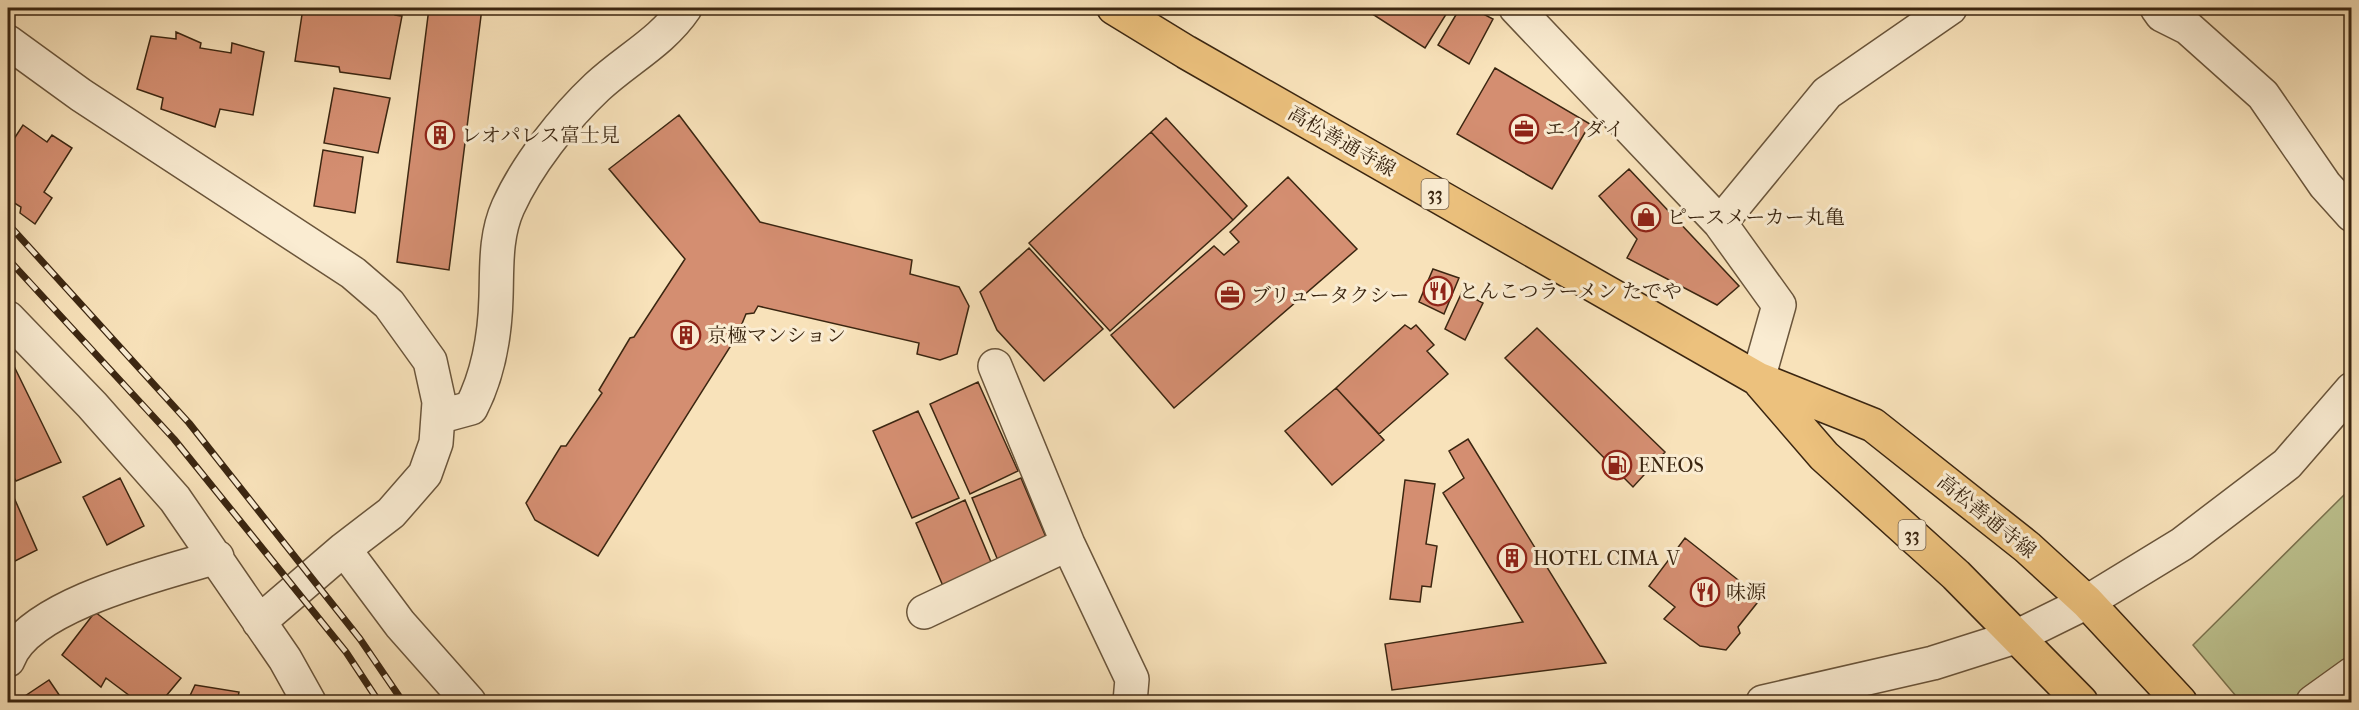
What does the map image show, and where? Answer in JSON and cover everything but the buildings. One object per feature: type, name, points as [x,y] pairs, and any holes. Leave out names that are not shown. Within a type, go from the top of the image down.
[{"type":"main road","name":"高松善通寺線","points":[[1114,8],[1186,52],[1758,379],[1873,425],[2027,548],[2087,602],[2180,702]]},
{"type":"main road","name":"高松善通寺線","points":[[1758,379],[1824,456],[1956,575],[2075,696]]},
{"type":"street","points":[[438,417],[471,408],[483,384],[492,349],[496,298],[495,258],[507,210],[526,171],[597,87],[650,47],[685,8]]},
{"type":"street","points":[[1515,8],[1720,223],[1779,305],[1758,379]]},
{"type":"street","points":[[1720,223],[1827,93],[1950,8]]},
{"type":"street","points":[[2181,13],[2188,28],[2262,94],[2325,185],[2352,215]]},
{"type":"street","points":[[8,42],[81,95],[353,273],[389,304],[430,361],[439,402],[436,443],[424,474],[391,513],[344,549],[259,622]]},
{"type":"street","points":[[8,318],[92,405],[175,499],[285,659],[309,702]]},
{"type":"street","points":[[995,366],[1068,544],[1132,679],[1130,702]]},
{"type":"street","points":[[1764,702],[1933,663],[2018,636],[2087,602],[2182,544],[2287,464],[2352,389]]},
{"type":"street","points":[[924,612],[1068,544]]},
{"type":"street","points":[[344,549],[400,624],[469,702]]},
{"type":"street","points":[[8,660],[13,645],[63,611],[116,586],[217,557]]},
{"type":"street","points":[[2313,702],[2352,674]]},
{"type":"green space","points":[[2351,488],[2351,674],[2313,702],[2241,702],[2193,645]]},
{"type":"railway","points":[[8,224],[189,423],[360,639],[403,702]]},
{"type":"railway","points":[[8,259],[174,439],[346,652],[379,702]]},
{"type":"place","name":"エイダイ","points":[[1524,129]]},
{"type":"place","name":"レオパレス富士見","points":[[440,135]]},
{"type":"place","name":"ピースメーカー丸亀","points":[[1646,217]]},
{"type":"place","name":"とんこつラーメン たでや","points":[[1438,291]]},
{"type":"place","name":"ブリュータクシー","points":[[1230,295]]},
{"type":"place","name":"京極マンション","points":[[686,335]]},
{"type":"place","name":"ENEOS","points":[[1617,465]]},
{"type":"place","name":"HOTEL CIMA Ⅴ","points":[[1512,558]]},
{"type":"place","name":"味源","points":[[1705,592]]}]
